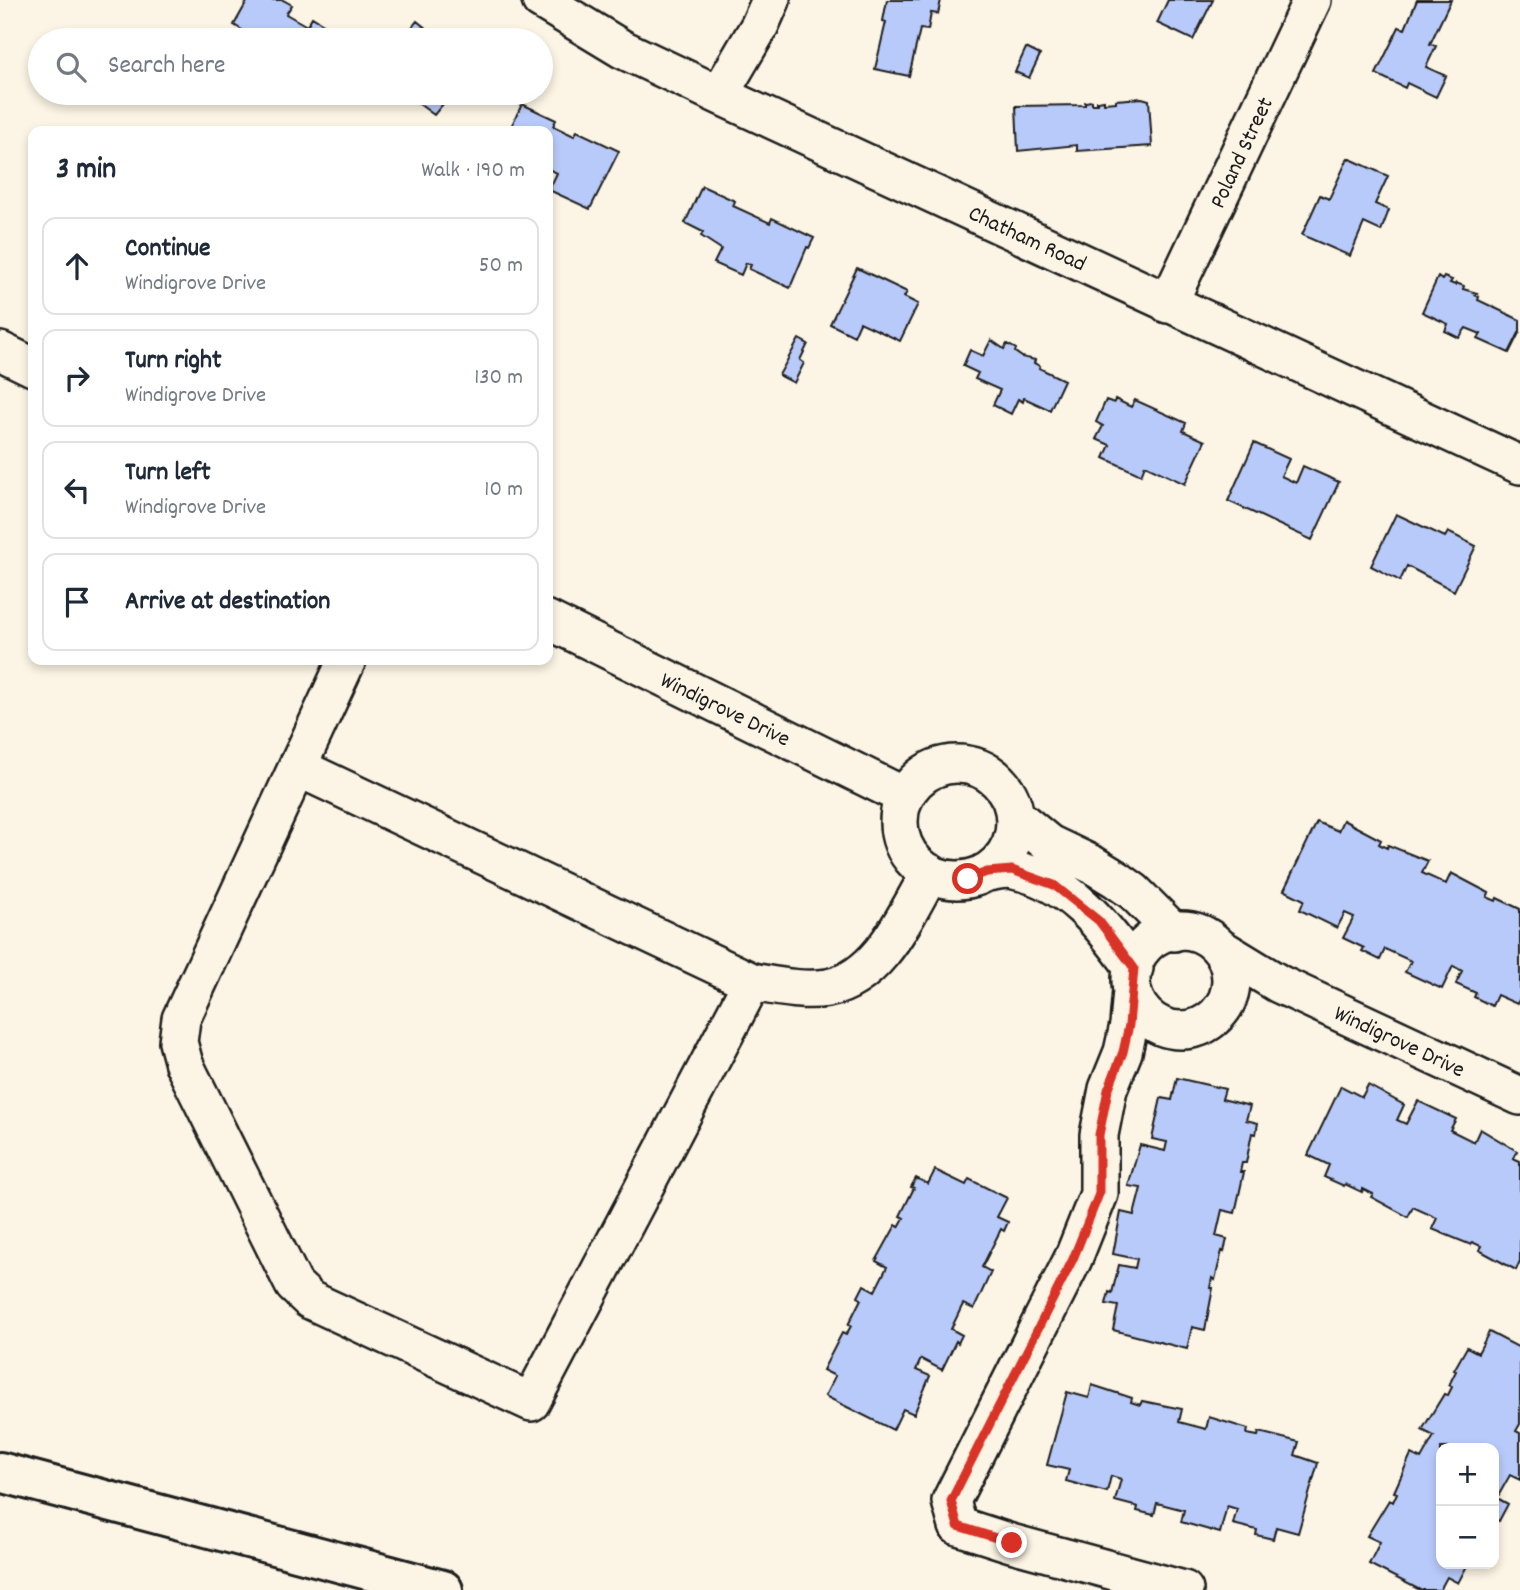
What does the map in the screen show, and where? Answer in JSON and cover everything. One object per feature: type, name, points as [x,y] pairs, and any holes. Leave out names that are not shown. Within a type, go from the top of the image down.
[{"type":"highway","points":[[0,1472],[443,1590]]},
{"type":"street","name":"Chatham Road","points":[[541,0],[622,49],[1520,465]]},
{"type":"street","points":[[719,95],[759,27],[771,0]]},
{"type":"street","name":"Poland Street","points":[[1168,303],[1312,0]]},
{"type":"street","points":[[0,351],[28,365]]},
{"type":"street","name":"Windigrove Drive","points":[[553,623],[904,796]]},
{"type":"street","points":[[344,665],[181,1019],[178,1042],[184,1064],[294,1285],[310,1300],[531,1402],[752,982]]},
{"type":"street","points":[[987,872],[1000,861],[1009,848],[1014,832],[1015,816],[1007,792],[1000,782],[979,768],[967,765],[943,766],[931,770],[911,785],[904,796],[899,825],[901,840],[918,864],[930,873],[948,879],[968,879],[987,872],[1012,870],[1054,885],[1099,921],[1133,979],[1137,1004],[1146,1015],[1169,1029],[1182,1031],[1208,1023],[1219,1014],[1231,988],[1227,960],[1220,948],[1196,932],[1174,932],[1154,939],[1143,948],[1133,979],[1123,1052],[1108,1090],[1099,1135],[1099,1194],[1073,1259],[951,1501],[958,1526],[1184,1590]]},
{"type":"street","points":[[297,767],[752,982],[795,989],[829,988],[853,977],[872,963],[896,932],[930,873]]},
{"type":"street","points":[[1015,816],[1049,844],[1093,864],[1134,892],[1174,932]]},
{"type":"street","name":"Windigrove Drive","points":[[1220,948],[1279,984],[1520,1096]]},
{"type":"street","points":[[1226,1002],[1279,984]]},
{"type":"street","points":[[1123,1052],[1145,1037],[1169,1029]]},
{"type":"building","points":[[248,0],[283,0],[292,5],[286,14],[307,26],[312,17],[330,28],[239,28],[234,25]]},
{"type":"building","points":[[887,0],[941,0],[938,14],[931,13],[928,30],[920,29],[909,76],[875,69],[886,22],[883,21]]},
{"type":"building","points":[[1168,0],[1213,0],[1193,40],[1157,23]]},
{"type":"building","points":[[1417,0],[1451,0],[1430,44],[1436,46],[1426,67],[1446,76],[1436,97],[1407,83],[1405,88],[1376,74],[1399,27],[1405,29]]},
{"type":"building","points":[[417,21],[426,28],[411,28]]},
{"type":"building","points":[[1026,48],[1040,55],[1029,78],[1015,72]]},
{"type":"building","points":[[1142,98],[1149,100],[1152,146],[1077,151],[1077,145],[1018,151],[1016,106],[1085,105],[1085,102],[1092,101],[1092,104],[1097,104],[1097,101],[1104,100],[1104,103]]},
{"type":"building","points":[[420,105],[442,105],[434,115]]},
{"type":"building","points":[[522,105],[556,120],[553,126],[511,126]]},
{"type":"building","points":[[553,126],[574,136],[577,131],[619,151],[590,209],[553,192],[553,182],[557,173],[553,171]]},
{"type":"building","points":[[1348,158],[1388,176],[1375,204],[1389,210],[1381,231],[1364,223],[1350,256],[1302,235],[1320,195],[1329,199]]},
{"type":"building","points":[[702,186],[735,201],[733,206],[770,223],[772,218],[814,238],[809,248],[807,247],[790,288],[749,269],[751,265],[746,263],[741,275],[714,263],[721,249],[701,236],[703,232],[685,223]]},
{"type":"building","points":[[857,268],[907,292],[904,297],[918,304],[900,341],[860,322],[854,336],[830,324]]},
{"type":"building","points":[[1438,277],[1464,286],[1463,289],[1477,293],[1475,295],[1479,297],[1478,300],[1520,320],[1520,331],[1509,353],[1478,339],[1481,334],[1466,328],[1459,338],[1445,331],[1448,324],[1422,312]]},
{"type":"building","points":[[799,339],[808,344],[800,360],[804,363],[794,383],[779,375]]},
{"type":"building","points":[[991,340],[1004,349],[1007,344],[1016,349],[1015,352],[1022,357],[1035,360],[1034,363],[1040,366],[1039,368],[1064,380],[1050,410],[1024,398],[1023,402],[1018,399],[1011,414],[993,405],[1000,390],[975,379],[978,373],[963,366],[970,350],[983,356]]},
{"type":"building","points":[[1115,399],[1131,407],[1135,400],[1186,423],[1183,431],[1205,441],[1185,484],[1145,465],[1141,475],[1104,458],[1110,445],[1096,439],[1103,426],[1096,422],[1106,400],[1114,403]]},
{"type":"building","points":[[1254,443],[1289,459],[1281,476],[1296,483],[1303,466],[1339,482],[1312,540],[1228,501]]},
{"type":"building","points":[[1396,514],[1445,537],[1448,532],[1476,546],[1454,591],[1407,566],[1400,581],[1371,566]]},
{"type":"building","points":[[1343,820],[1381,840],[1379,844],[1387,848],[1388,845],[1428,861],[1422,873],[1446,884],[1451,873],[1489,893],[1487,897],[1496,901],[1497,898],[1520,909],[1520,998],[1517,1004],[1497,995],[1492,1006],[1474,997],[1476,993],[1456,984],[1462,971],[1453,966],[1442,989],[1405,972],[1411,961],[1385,949],[1380,960],[1362,951],[1364,948],[1343,938],[1354,917],[1345,913],[1337,928],[1300,910],[1304,900],[1284,890],[1317,822],[1338,831]]},
{"type":"building","points":[[1177,1078],[1225,1089],[1222,1099],[1250,1106],[1246,1120],[1258,1123],[1256,1134],[1252,1133],[1246,1163],[1242,1163],[1240,1172],[1244,1172],[1235,1213],[1222,1210],[1216,1236],[1227,1239],[1215,1280],[1212,1278],[1210,1288],[1213,1288],[1205,1330],[1192,1327],[1187,1349],[1113,1330],[1118,1306],[1106,1304],[1109,1292],[1112,1293],[1119,1265],[1135,1268],[1137,1259],[1113,1254],[1121,1212],[1134,1215],[1141,1188],[1128,1186],[1140,1145],[1165,1151],[1167,1142],[1152,1139],[1161,1098],[1172,1100]]},
{"type":"building","points":[[1368,1085],[1404,1105],[1397,1120],[1406,1124],[1418,1101],[1456,1119],[1450,1130],[1474,1142],[1480,1129],[1517,1151],[1513,1158],[1520,1161],[1520,1261],[1516,1270],[1479,1250],[1481,1246],[1472,1242],[1471,1245],[1432,1229],[1437,1218],[1413,1207],[1408,1217],[1371,1197],[1373,1194],[1363,1189],[1362,1192],[1324,1177],[1329,1165],[1308,1155],[1341,1086],[1362,1097]]},
{"type":"building","points":[[935,1170],[966,1185],[969,1179],[1007,1198],[997,1217],[1008,1222],[1004,1231],[1001,1229],[982,1267],[991,1272],[974,1309],[963,1304],[951,1329],[962,1335],[958,1343],[956,1341],[942,1370],[921,1359],[916,1370],[930,1376],[914,1414],[903,1409],[893,1430],[825,1396],[835,1376],[823,1370],[842,1333],[846,1335],[851,1326],[848,1325],[861,1299],[858,1297],[864,1285],[875,1291],[887,1267],[876,1261],[896,1225],[899,1227],[904,1218],[900,1216],[916,1178],[928,1184]]},
{"type":"building","points":[[1489,1332],[1520,1348],[1520,1424],[1516,1431],[1520,1433],[1520,1480],[1510,1475],[1499,1494],[1499,1443],[1436,1443],[1436,1569],[1465,1569],[1458,1583],[1447,1577],[1440,1590],[1420,1590],[1369,1564],[1380,1542],[1367,1536],[1389,1500],[1393,1502],[1397,1493],[1394,1492],[1411,1454],[1421,1459],[1434,1436],[1422,1430],[1444,1394],[1448,1395],[1452,1387],[1449,1385],[1456,1371],[1454,1370],[1467,1347],[1478,1353]]},
{"type":"building","points":[[1092,1385],[1132,1398],[1131,1402],[1140,1405],[1142,1401],[1182,1409],[1179,1422],[1206,1429],[1209,1417],[1248,1429],[1247,1434],[1258,1436],[1259,1432],[1299,1442],[1295,1455],[1318,1463],[1298,1533],[1276,1527],[1273,1539],[1256,1535],[1257,1530],[1233,1524],[1237,1509],[1227,1506],[1220,1533],[1181,1522],[1184,1510],[1157,1503],[1154,1515],[1137,1511],[1138,1507],[1115,1501],[1121,1479],[1111,1476],[1107,1492],[1066,1481],[1069,1470],[1047,1465],[1067,1392],[1089,1398]]},
{"type":"building","points":[[1499,1499],[1508,1504],[1499,1521]]},
{"type":"route","points":[[968,879],[987,872],[1012,870],[1054,885],[1099,921],[1134,968],[1129,1025],[1123,1052],[1108,1090],[1099,1135],[1099,1194],[1073,1259],[951,1501],[958,1526],[1012,1543]]}]
